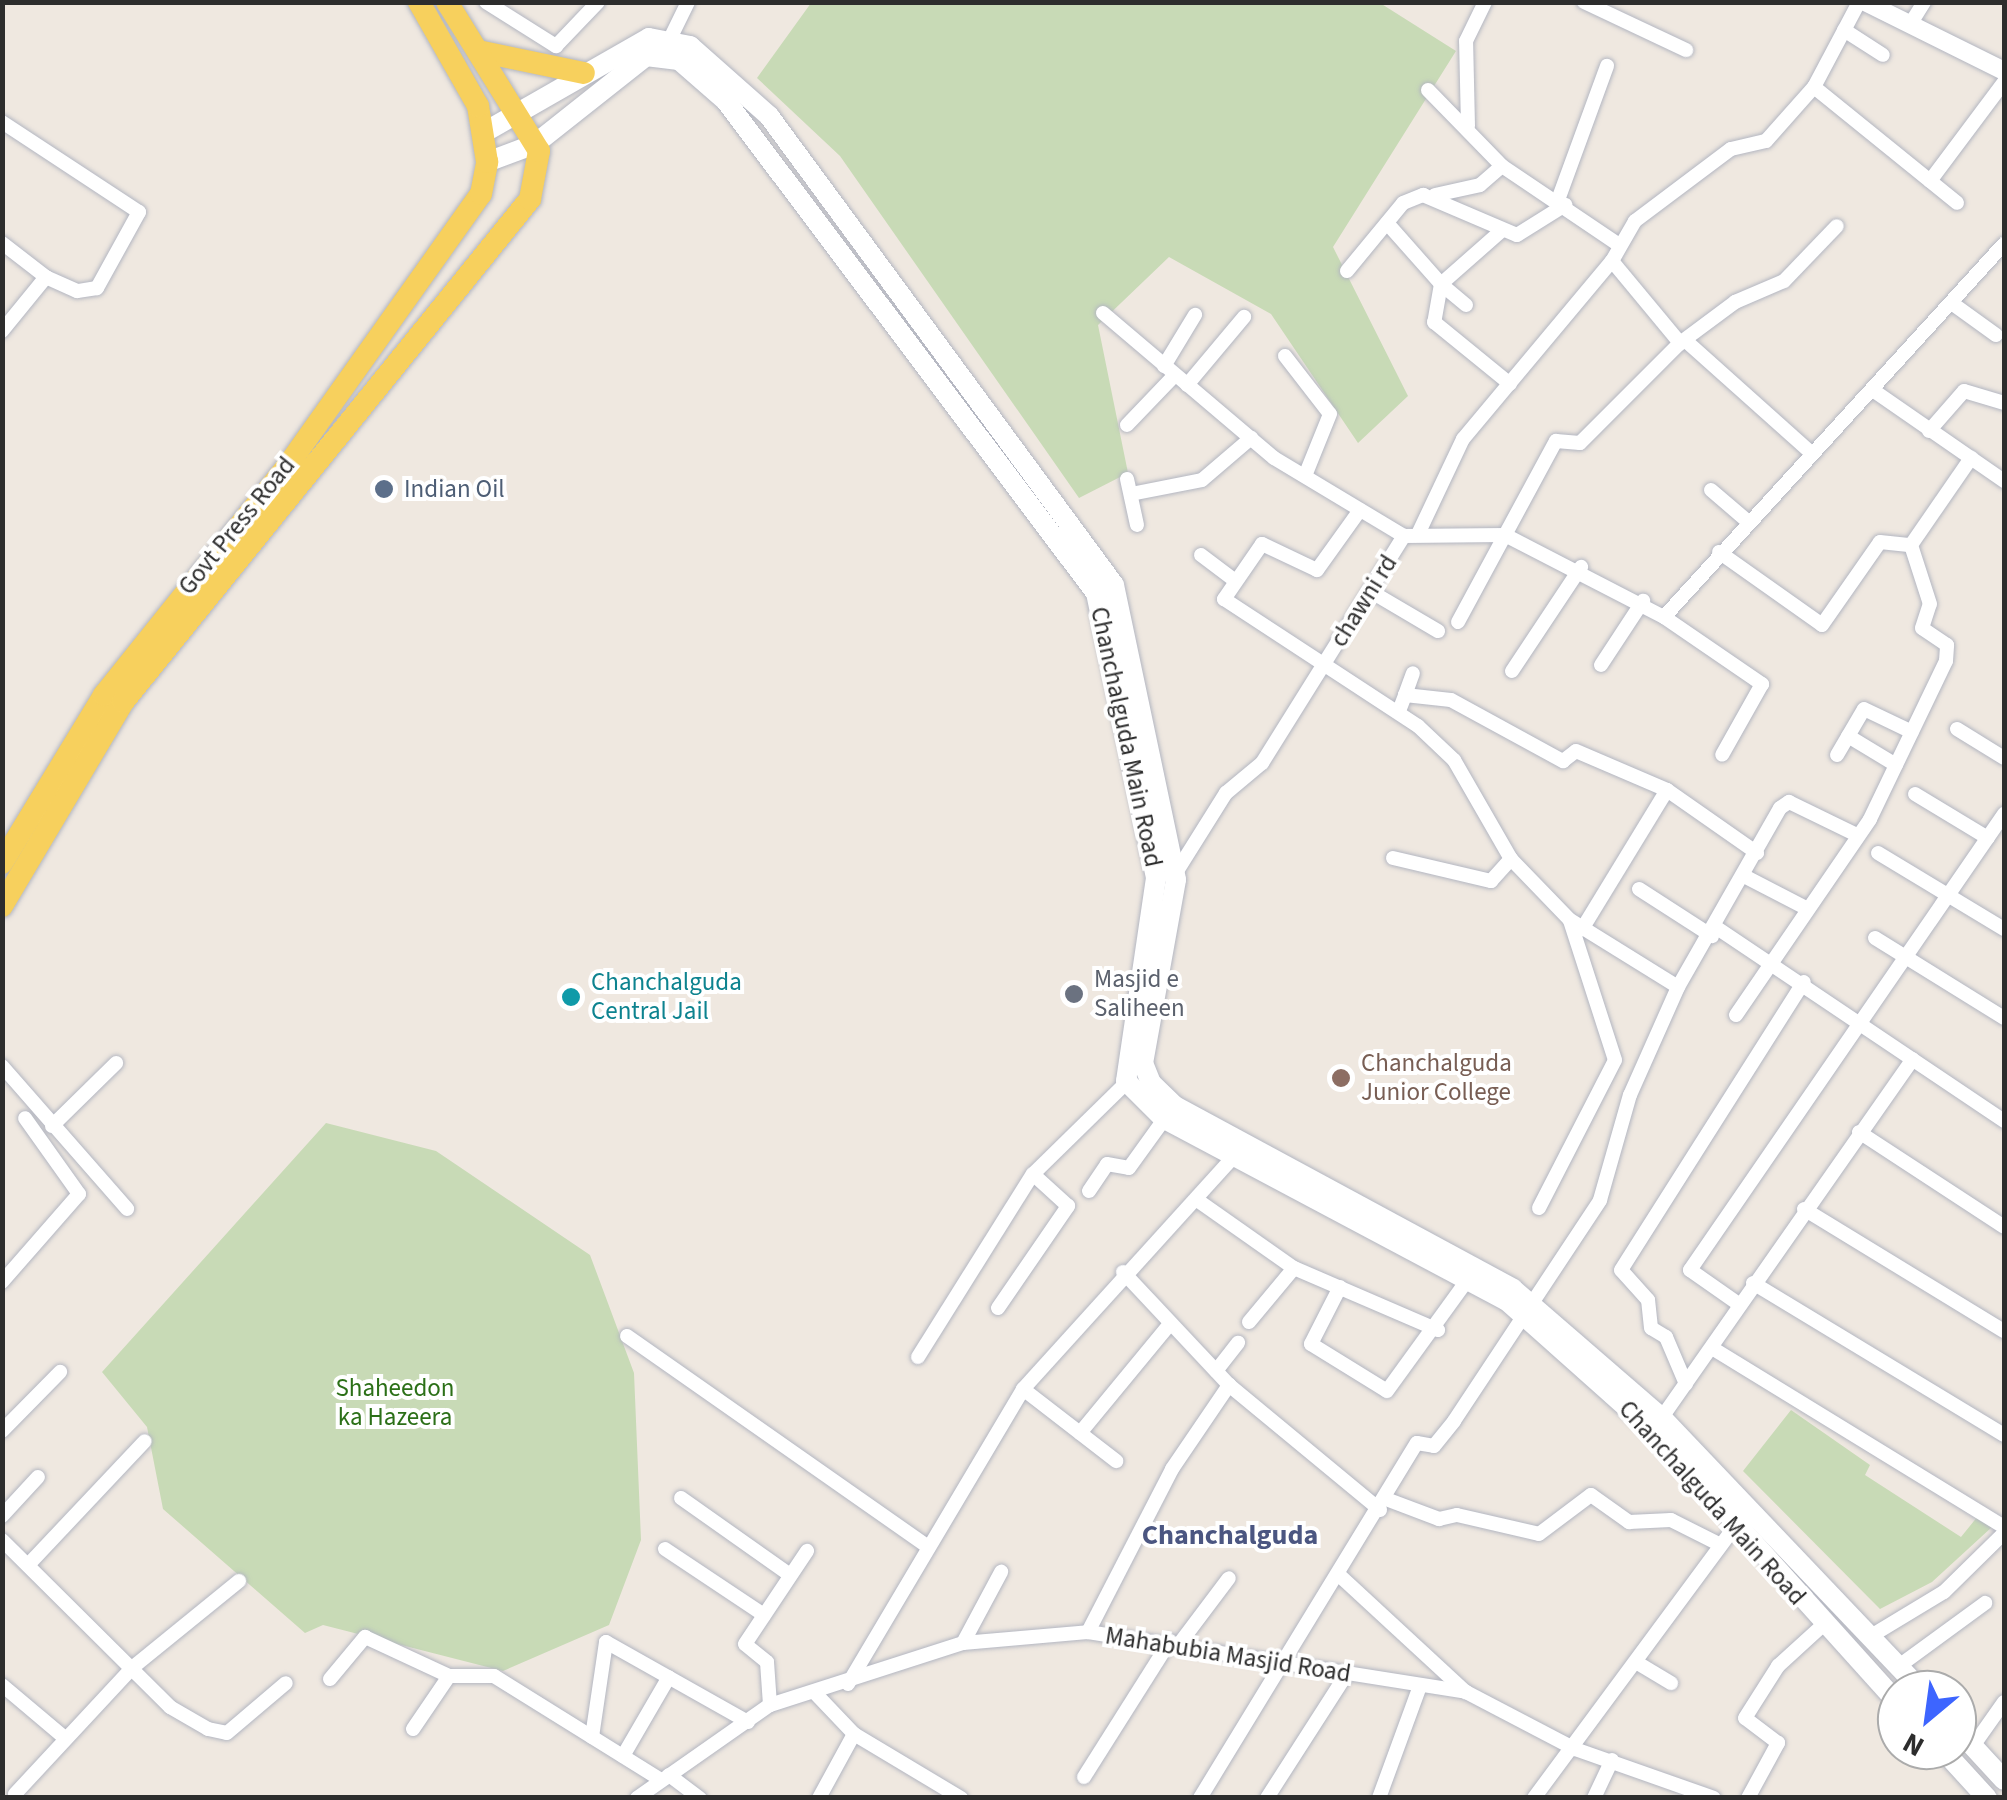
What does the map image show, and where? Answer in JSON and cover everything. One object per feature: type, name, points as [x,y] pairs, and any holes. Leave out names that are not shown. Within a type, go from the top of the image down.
[{"type":"main road","points":[[418,2],[478,106],[487,162]]},
{"type":"main road","points":[[2,906],[123,702],[530,199],[542,166],[529,130],[447,2]]},
{"type":"main road","points":[[484,133],[529,130],[584,74],[618,49],[666,46]]},
{"type":"main road","points":[[487,162],[529,130],[666,46]]},
{"type":"main road","name":"Chanchalguda Main Road","points":[[666,46],[772,118],[1114,585],[1166,879],[1135,1076],[1169,1112],[1531,1313],[1656,1424],[1741,1518],[1823,1626],[1877,1681]]},
{"type":"main road","name":"Chanchalguda Main Road","points":[[666,46],[754,132],[1096,593],[1166,879]]},
{"type":"main road","points":[[478,51],[584,74]]},
{"type":"main road","points":[[754,132],[772,118]]},
{"type":"main road","name":"Govt Press Road","points":[[2,864],[104,695],[286,468],[481,194],[487,162]]},
{"type":"main road","name":"Chanchalguda Main Road","points":[[1239,1150],[1531,1313]]},
{"type":"main road","name":"Chanchalguda Main Road","points":[[1741,1518],[1842,1608],[1903,1670]]},
{"type":"main road","points":[[1977,1750],[2004,1780]]},
{"type":"main road","points":[[1961,1770],[1987,1798]]},
{"type":"street","points":[[486,2],[556,46],[598,2]]},
{"type":"street","points":[[666,46],[688,2]]},
{"type":"street","points":[[1468,126],[1466,41],[1485,2]]},
{"type":"street","points":[[1584,2],[1686,50]]},
{"type":"street","points":[[1103,313],[1250,438],[1360,510],[1412,534],[1444,468],[1612,261],[1619,246],[1662,198],[1732,149],[1766,140],[1814,87],[1862,2],[2004,71]]},
{"type":"street","points":[[1911,23],[1924,2]]},
{"type":"street","points":[[1844,30],[1883,55]]},
{"type":"street","points":[[1434,195],[1500,232],[1517,235],[1561,202],[1607,66]]},
{"type":"street","points":[[1930,181],[2004,82]]},
{"type":"street","points":[[1814,87],[1956,203]]},
{"type":"street","points":[[1428,90],[1468,126],[1502,166],[1561,202],[1619,246]]},
{"type":"street","points":[[2,122],[139,212],[96,288],[77,291],[46,277],[2,244]]},
{"type":"street","points":[[1347,271],[1403,203],[1480,186],[1502,166]]},
{"type":"street","points":[[1386,223],[1441,284],[1466,304]]},
{"type":"street","points":[[1458,622],[1556,441],[1580,443],[1683,342],[1796,272],[1837,226]]},
{"type":"street","points":[[1500,232],[1441,284],[1434,322],[1510,384]]},
{"type":"street","points":[[1664,616],[1746,520],[1810,452],[1877,393],[2001,254]]},
{"type":"street","points":[[1612,261],[1683,342],[1810,452]]},
{"type":"street","points":[[2,331],[46,277]]},
{"type":"street","points":[[1953,304],[1996,334]]},
{"type":"street","points":[[1175,375],[1196,315]]},
{"type":"street","points":[[1127,425],[1175,375],[1244,317]]},
{"type":"street","points":[[1285,356],[1330,414],[1304,476]]},
{"type":"street","points":[[1929,431],[1964,391],[2004,403]]},
{"type":"street","points":[[1877,393],[2004,480]]},
{"type":"street","points":[[1137,525],[1129,487],[1202,480],[1250,438]]},
{"type":"street","points":[[1911,545],[1971,458]]},
{"type":"street","points":[[1711,490],[1746,520]]},
{"type":"street","points":[[1360,510],[1318,570],[1262,544],[1232,578],[1224,599],[1398,711],[1454,760],[1511,860],[1576,925],[1678,987]]},
{"type":"street","name":"chawni rd","points":[[1166,879],[1226,793],[1262,763],[1370,592],[1412,534],[1505,535],[1581,567],[1643,601],[1762,684],[1722,755]]},
{"type":"street","points":[[1719,552],[1820,625],[1880,542],[1911,545]]},
{"type":"street","points":[[1736,1016],[1804,907],[1858,834],[1912,732],[1947,645],[1922,628],[1930,604],[1911,545]]},
{"type":"street","points":[[1201,554],[1232,578]]},
{"type":"street","points":[[1512,671],[1581,567]]},
{"type":"street","points":[[1370,592],[1438,630]]},
{"type":"street","points":[[1600,666],[1643,601]]},
{"type":"street","points":[[1398,711],[1413,672]]},
{"type":"street","points":[[1405,695],[1472,706],[1512,740],[1563,761],[1576,751],[1622,764],[1756,852]]},
{"type":"street","points":[[1838,755],[1864,708],[1912,732]]},
{"type":"street","points":[[1958,730],[2004,758]]},
{"type":"street","points":[[1848,736],[1896,764]]},
{"type":"street","points":[[1576,925],[1667,790]]},
{"type":"street","points":[[1740,1306],[1690,1270],[1998,828],[1915,794]]},
{"type":"street","points":[[1200,1798],[1280,1662],[1383,1505],[1417,1443],[1434,1446],[1531,1313],[1600,1200],[1630,1096],[1678,987],[1715,932],[1756,852],[1789,802],[1858,834]]},
{"type":"street","points":[[1878,854],[2004,929]]},
{"type":"street","points":[[1393,858],[1491,881],[1511,860]]},
{"type":"street","points":[[1744,876],[1804,907]]},
{"type":"street","points":[[1639,889],[1771,958],[2004,1121]]},
{"type":"street","points":[[1540,1208],[1610,1085],[1615,1060],[1603,1006],[1576,925]]},
{"type":"street","points":[[1875,938],[1910,956],[2004,1018]]},
{"type":"street","points":[[1686,1384],[1666,1337],[1651,1328],[1648,1300],[1621,1270],[1804,982]]},
{"type":"street","points":[[1656,1424],[1712,1348],[1804,1209],[1913,1060]]},
{"type":"street","points":[[52,1126],[116,1063]]},
{"type":"street","points":[[2,1066],[128,1210]]},
{"type":"street","points":[[918,1357],[1033,1174],[1135,1076]]},
{"type":"street","points":[[1610,1085],[1630,1096]]},
{"type":"street","points":[[1090,1192],[1107,1164],[1129,1168],[1169,1112]]},
{"type":"street","points":[[2,1282],[79,1194],[25,1118]]},
{"type":"street","points":[[1859,1132],[2004,1227]]},
{"type":"street","points":[[848,1684],[924,1544],[1022,1389],[1122,1272],[1200,1202],[1239,1150]]},
{"type":"street","points":[[998,1308],[1068,1206],[1033,1174]]},
{"type":"street","points":[[1200,1202],[1294,1268],[1438,1330]]},
{"type":"street","points":[[1804,1209],[2004,1331]]},
{"type":"street","points":[[1249,1322],[1294,1268]]},
{"type":"street","points":[[1122,1272],[1229,1385],[1383,1505],[1439,1520],[1457,1514],[1539,1534],[1591,1496],[1629,1522],[1671,1520],[1719,1544]]},
{"type":"street","points":[[1340,1287],[1311,1344],[1387,1391],[1438,1330],[1468,1279]]},
{"type":"street","points":[[1753,1283],[2004,1435]]},
{"type":"street","points":[[1080,1434],[1170,1324]]},
{"type":"street","points":[[627,1336],[924,1544]]},
{"type":"street","points":[[1216,1372],[1238,1343]]},
{"type":"street","points":[[1712,1348],[2004,1530],[1944,1592],[1871,1636]]},
{"type":"street","points":[[2,1430],[60,1372]]},
{"type":"street","points":[[1088,1632],[1172,1469],[1229,1385]]},
{"type":"street","points":[[1022,1389],[1116,1462]]},
{"type":"street","points":[[28,1565],[145,1441]]},
{"type":"street","points":[[2,1516],[38,1478]]},
{"type":"street","points":[[681,1498],[790,1575]]},
{"type":"street","points":[[1534,1798],[1575,1748],[1741,1518]]},
{"type":"street","points":[[2,1540],[170,1707],[227,1733],[286,1683]]},
{"type":"street","points":[[665,1549],[764,1615]]},
{"type":"street","points":[[770,1705],[767,1662],[745,1644],[807,1551]]},
{"type":"street","points":[[963,1643],[1000,1572]]},
{"type":"street","points":[[1339,1575],[1466,1692]]},
{"type":"street","points":[[1084,1776],[1175,1642],[1229,1578]]},
{"type":"street","points":[[13,1794],[132,1668],[239,1581]]},
{"type":"street","points":[[1899,1666],[1984,1603]]},
{"type":"street","points":[[1748,1798],[1778,1743],[1745,1718],[1778,1666],[1823,1626]]},
{"type":"street","name":"Mahabubia Masjid Road","points":[[637,1798],[770,1705],[848,1684],[963,1643],[1088,1632],[1175,1642],[1346,1675],[1466,1692],[1575,1748],[1714,1798]]},
{"type":"street","points":[[330,1679],[366,1637],[449,1676],[494,1676],[623,1756],[700,1798]]},
{"type":"street","points":[[592,1737],[606,1642],[748,1722]]},
{"type":"street","points":[[1636,1662],[1671,1683]]},
{"type":"street","points":[[1267,1798],[1346,1675]]},
{"type":"street","points":[[413,1728],[449,1676]]},
{"type":"street","points":[[623,1756],[669,1677]]},
{"type":"street","points":[[2,1685],[65,1738]]},
{"type":"street","points":[[1379,1798],[1420,1686]]},
{"type":"street","points":[[815,1693],[854,1734],[961,1798]]},
{"type":"street","points":[[1977,1740],[2004,1702]]},
{"type":"street","points":[[819,1798],[854,1734]]},
{"type":"street","points":[[1594,1798],[1612,1760]]},
{"type":"green space","points":[[811,3],[1380,3],[1456,51],[1333,247],[1408,396],[1358,443],[1271,314],[1169,257],[1098,325],[1128,473],[1079,498],[840,156],[757,78]]},
{"type":"green space","name":"Shaheedon ka Hazeera","points":[[326,1123],[436,1151],[590,1255],[634,1373],[641,1540],[609,1625],[503,1671],[323,1625],[305,1633],[163,1509],[147,1427],[102,1372]]},
{"type":"green space","points":[[1791,1410],[1870,1465],[1865,1475],[1961,1537],[1978,1516],[1992,1527],[1932,1582],[1880,1609],[1743,1471]]},
{"type":"place","name":"Indian Oil","points":[[384,489]]},
{"type":"place","name":"Masjid e Saliheen","points":[[1074,994]]},
{"type":"place","name":"Chanchalguda Central Jail","points":[[571,997]]},
{"type":"place","name":"Chanchalguda Junior College","points":[[1341,1078]]},
{"type":"district","name":"Chanchalguda","points":[[1230,1535]]}]
